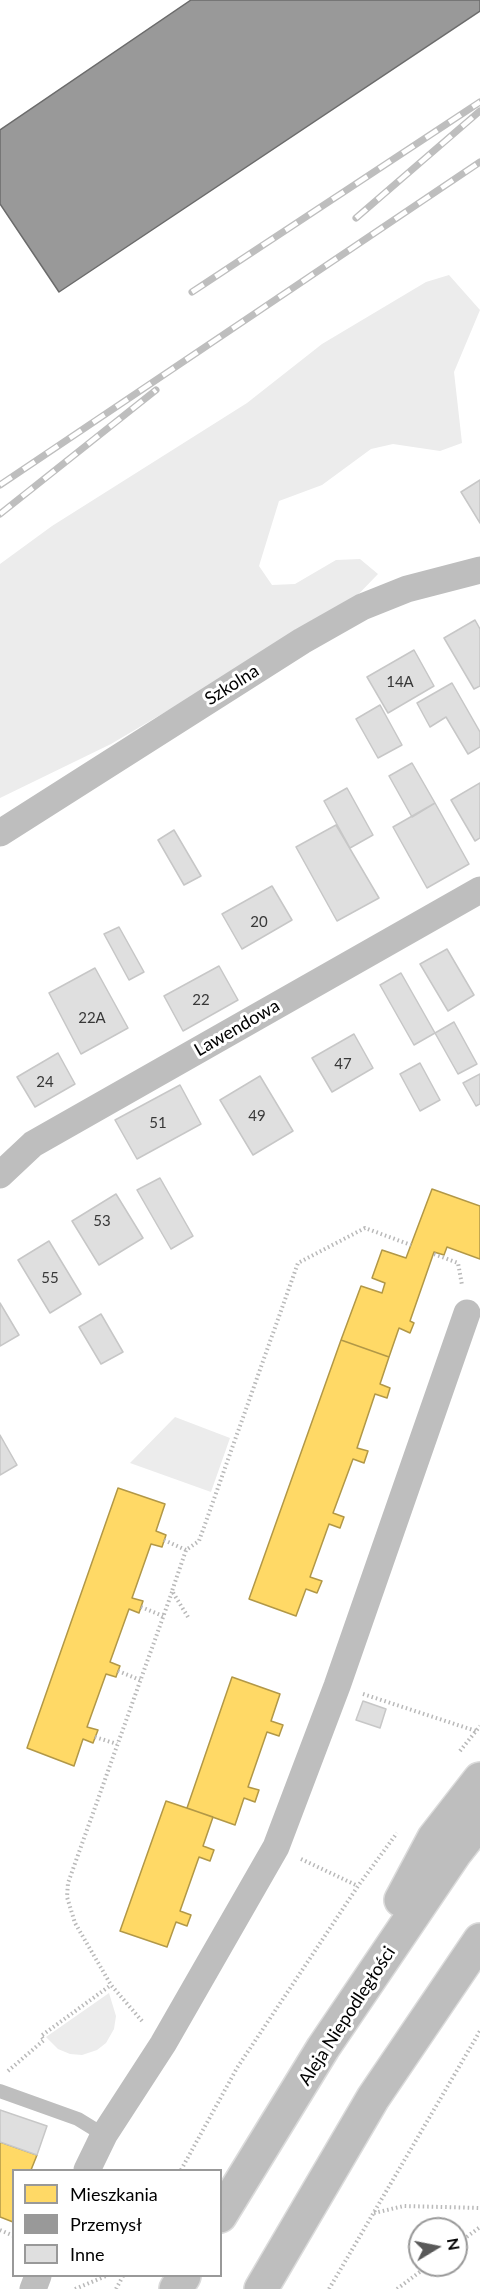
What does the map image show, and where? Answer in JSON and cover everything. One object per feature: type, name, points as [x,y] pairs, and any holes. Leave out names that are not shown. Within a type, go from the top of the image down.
[{"type":"main road","points":[[324,2048],[434,1838],[480,1779]]},
{"type":"main road","name":"Aleja Niepodległości","points":[[222,2213],[324,2048],[455,1853],[480,1821]]},
{"type":"main road","points":[[261,2289],[373,2098],[480,1940]]},
{"type":"street","name":"Szkolna","points":[[0,833],[302,641],[362,606],[407,589],[480,570]]},
{"type":"street","name":"Lawendowa","points":[[0,1175],[33,1144],[480,890]]},
{"type":"street","points":[[87,2169],[104,2135],[163,2044],[276,1847],[337,1686],[467,1313]]},
{"type":"lane","points":[[0,2091],[78,2119],[104,2135]]},
{"type":"path","points":[[163,2044],[111,1986],[75,1923],[67,1897],[68,1883],[186,1550],[199,1541],[298,1263],[366,1228],[411,1245]]},
{"type":"path","points":[[434,1254],[458,1263],[467,1313]]},
{"type":"path","points":[[164,1540],[186,1550]]},
{"type":"path","points":[[172,1591],[188,1617]]},
{"type":"path","points":[[141,1607],[163,1616]]},
{"type":"path","points":[[118,1671],[140,1680]]},
{"type":"path","points":[[337,1686],[476,1731]]},
{"type":"path","points":[[455,1757],[480,1726]]},
{"type":"path","points":[[95,1737],[117,1744]]},
{"type":"path","points":[[182,2169],[237,2068],[358,1886],[400,1829]]},
{"type":"path","points":[[276,1847],[358,1886]]},
{"type":"path","points":[[0,2078],[44,2040],[41,2036],[111,1986]]},
{"type":"path","points":[[329,2289],[480,2031]]},
{"type":"path","points":[[374,2213],[404,2206],[480,2208]]},
{"type":"path","points":[[75,2289],[103,2277]]},
{"type":"path","points":[[397,2289],[413,2277]]},
{"type":"shaded area","points":[[449,275],[480,310],[454,372],[462,443],[440,451],[393,444],[371,449],[322,485],[279,501],[259,566],[272,585],[295,584],[336,560],[360,559],[378,574],[350,603],[111,744],[0,798],[0,564],[52,526],[247,403],[322,344],[426,282]]},
{"type":"shaded area","points":[[175,1417],[230,1438],[211,1492],[130,1463]]},
{"type":"shaded area","points":[[109,1993],[116,2016],[114,2029],[106,2043],[97,2050],[82,2055],[70,2054],[58,2049],[46,2037]]},
{"type":"building: Mieszkania","points":[[432,1189],[480,1206],[480,1259],[447,1247],[444,1255],[434,1252],[410,1321],[414,1323],[410,1333],[399,1328],[389,1357],[341,1340],[361,1286],[382,1293],[385,1283],[372,1278],[382,1250],[406,1258]]},
{"type":"building: Mieszkania","points":[[341,1340],[389,1357],[380,1384],[390,1388],[387,1398],[375,1394],[357,1448],[368,1451],[364,1463],[353,1459],[333,1513],[344,1517],[340,1528],[329,1524],[310,1577],[322,1581],[317,1593],[306,1589],[296,1616],[249,1599]]},
{"type":"building: Mieszkania","points":[[118,1488],[165,1504],[156,1531],[166,1535],[162,1547],[151,1544],[132,1598],[143,1601],[139,1613],[129,1609],[110,1662],[120,1666],[116,1677],[106,1674],[87,1727],[98,1730],[93,1743],[83,1739],[74,1766],[27,1748]]},
{"type":"building: Mieszkania","points":[[232,1677],[280,1694],[271,1721],[283,1725],[279,1736],[267,1732],[248,1787],[259,1790],[255,1802],[244,1798],[235,1825],[187,1808]]},
{"type":"building: Mieszkania","points":[[166,1801],[213,1817],[203,1846],[214,1850],[210,1861],[199,1857],[180,1911],[191,1915],[187,1926],[176,1922],[167,1947],[120,1931]]},
{"type":"building: Mieszkania","points":[[0,2142],[37,2155],[31,2169],[12,2169],[12,2222],[0,2217]]},
{"type":"building: Przemysł","points":[[191,0],[480,0],[480,11],[59,292],[0,204],[0,130]]},
{"type":"building: Inne","points":[[480,480],[480,523],[461,492]]},
{"type":"building: Inne","points":[[475,620],[480,629],[480,686],[474,689],[444,638]]},
{"type":"building: Inne","points":[[414,650],[434,686],[388,713],[367,677]]},
{"type":"building: Inne","points":[[452,683],[480,732],[480,747],[468,754],[446,717],[430,727],[417,703]]},
{"type":"building: Inne","points":[[380,705],[402,745],[378,758],[356,719]]},
{"type":"building: Inne","points":[[412,763],[435,803],[412,817],[389,776]]},
{"type":"building: Inne","points":[[480,783],[480,838],[475,841],[451,800]]},
{"type":"building: Inne","points":[[347,788],[373,835],[350,848],[324,801]]},
{"type":"building: Inne","points":[[435,803],[469,864],[427,888],[393,827]]},
{"type":"building: Inne","points":[[336,825],[379,898],[337,921],[296,847]]},
{"type":"building: Inne","points":[[174,830],[201,876],[184,885],[158,840]]},
{"type":"building: Inne","points":[[272,886],[292,920],[242,949],[222,914]]},
{"type":"building: Inne","points":[[119,927],[144,972],[129,980],[104,934]]},
{"type":"building: Inne","points":[[447,949],[474,995],[448,1011],[420,964]]},
{"type":"building: Inne","points":[[219,966],[238,1000],[183,1031],[164,996]]},
{"type":"building: Inne","points":[[95,968],[128,1028],[81,1054],[49,993]]},
{"type":"building: Inne","points":[[401,973],[435,1033],[414,1045],[380,985]]},
{"type":"building: Inne","points":[[454,1022],[477,1064],[458,1074],[435,1033]]},
{"type":"building: Inne","points":[[354,1034],[373,1068],[332,1092],[312,1058]]},
{"type":"building: Inne","points":[[58,1053],[75,1084],[35,1107],[17,1077]]},
{"type":"building: Inne","points":[[420,1063],[440,1100],[420,1111],[400,1074]]},
{"type":"building: Inne","points":[[480,1074],[480,1104],[476,1106],[463,1083]]},
{"type":"building: Inne","points":[[260,1076],[293,1131],[253,1155],[220,1100]]},
{"type":"building: Inne","points":[[180,1085],[201,1124],[137,1159],[115,1120]]},
{"type":"building: Inne","points":[[160,1178],[193,1236],[171,1249],[137,1190]]},
{"type":"building: Inne","points":[[116,1194],[143,1238],[99,1265],[72,1221]]},
{"type":"building: Inne","points":[[49,1241],[81,1294],[50,1313],[18,1260]]},
{"type":"building: Inne","points":[[0,1303],[19,1335],[0,1346]]},
{"type":"building: Inne","points":[[101,1314],[123,1352],[101,1364],[79,1327]]},
{"type":"building: Inne","points":[[0,1435],[17,1465],[0,1475]]},
{"type":"building: Inne","points":[[363,1701],[386,1709],[380,1728],[356,1720]]},
{"type":"building: Inne","points":[[0,2110],[47,2126],[37,2155],[0,2142]]},
{"type":"railway","points":[[192,292],[480,102]]},
{"type":"railway","points":[[356,218],[480,111]]},
{"type":"railway","points":[[0,485],[480,162]]},
{"type":"railway","points":[[0,514],[156,390]]}]
